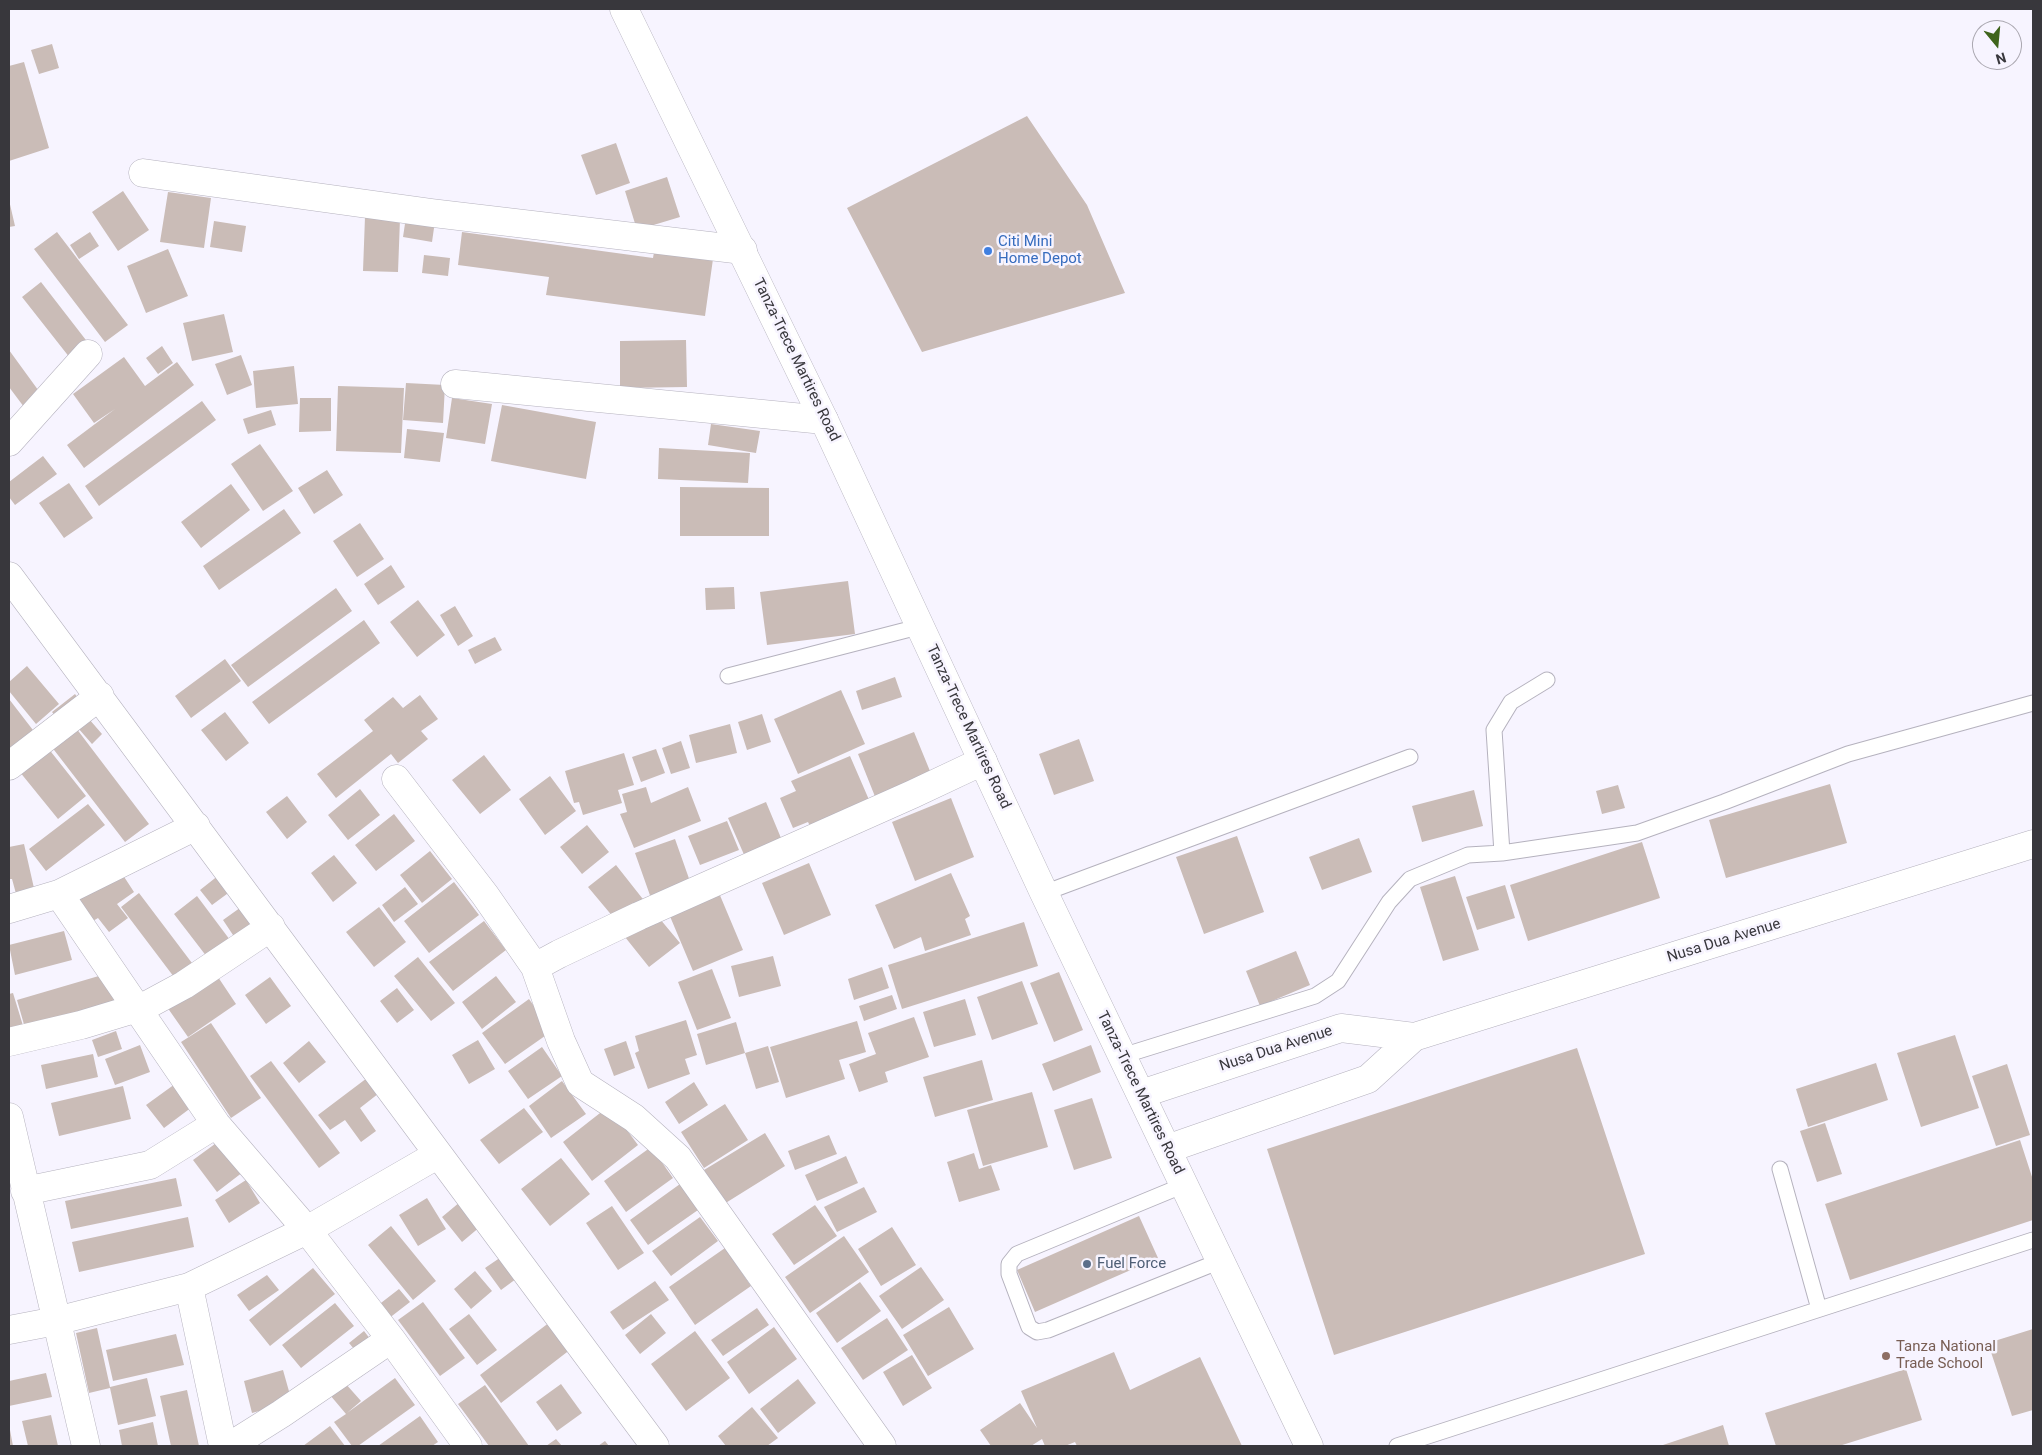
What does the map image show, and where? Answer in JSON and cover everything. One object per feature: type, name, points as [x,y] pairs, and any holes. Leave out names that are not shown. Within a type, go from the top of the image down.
[{"type":"street","name":"Tanza-Trece Martires Road","points":[[624,9],[743,250],[922,626],[1044,892],[1309,1446]]},
{"type":"street","points":[[143,173],[432,213],[743,250]]},
{"type":"street","points":[[9,442],[88,354]]},
{"type":"street","points":[[454,384],[824,420]]},
{"type":"street","points":[[9,577],[100,696],[437,1154],[655,1446]]},
{"type":"street","points":[[9,766],[100,696]]},
{"type":"street","points":[[535,967],[647,912],[914,794],[983,761]]},
{"type":"street","points":[[396,779],[485,895],[535,967],[561,1042],[580,1083],[634,1118],[678,1158],[882,1446]]},
{"type":"street","points":[[9,909],[59,894],[196,826]]},
{"type":"street","name":"Nusa Dua Avenue","points":[[1167,1149],[1368,1079],[1414,1038],[2033,844]]},
{"type":"street","points":[[59,894],[216,1124],[308,1230],[391,1339],[468,1446]]},
{"type":"street","points":[[9,1042],[81,1025],[137,1008],[164,997],[271,927]]},
{"type":"street","name":"Nusa Dua Avenue","points":[[1141,1094],[1341,1028],[1414,1038]]},
{"type":"street","points":[[9,1117],[86,1446]]},
{"type":"street","points":[[26,1191],[150,1165],[216,1124]]},
{"type":"street","points":[[9,1330],[56,1321],[189,1287],[308,1230],[437,1154]]},
{"type":"street","points":[[189,1287],[223,1446]]},
{"type":"street","points":[[230,1446],[281,1414],[391,1339]]},
{"type":"lane","points":[[728,676],[922,626]]},
{"type":"lane","points":[[1502,852],[1494,730],[1511,702],[1547,680]]},
{"type":"lane","points":[[1122,1056],[1315,996],[1338,981],[1389,902],[1410,879],[1468,855],[1637,833],[1848,754],[2033,703]]},
{"type":"lane","points":[[1044,892],[1410,757]]},
{"type":"lane","points":[[1780,1169],[1819,1308]]},
{"type":"lane","points":[[1184,1186],[1017,1254],[1009,1264],[1009,1274],[1029,1327],[1037,1332],[1048,1330],[1220,1261]]},
{"type":"lane","points":[[1397,1446],[2033,1240]]},
{"type":"building","points":[[52,44],[59,68],[39,74],[31,50]]},
{"type":"building","points":[[24,62],[49,148],[9,161],[9,66]]},
{"type":"building","name":"Citi Mini Home Depot","points":[[1027,116],[1087,205],[1125,293],[922,352],[847,208]]},
{"type":"building","points":[[616,143],[630,183],[596,195],[581,155]]},
{"type":"building","points":[[667,177],[680,217],[637,230],[625,191]]},
{"type":"building","points":[[123,191],[149,230],[118,251],[92,212]]},
{"type":"building","points":[[168,192],[211,198],[204,248],[160,242]]},
{"type":"building","points":[[9,200],[15,226],[9,227]]},
{"type":"building","points":[[365,217],[400,219],[398,272],[363,271]]},
{"type":"building","points":[[406,217],[435,221],[432,242],[403,237]]},
{"type":"building","points":[[214,221],[246,226],[242,252],[210,247]]},
{"type":"building","points":[[57,232],[128,325],[105,342],[34,249]]},
{"type":"building","points":[[90,232],[99,246],[79,259],[70,245]]},
{"type":"building","points":[[462,232],[653,258],[654,252],[713,259],[705,316],[546,295],[549,277],[458,265]]},
{"type":"building","points":[[168,249],[188,296],[146,313],[127,266]]},
{"type":"building","points":[[424,255],[450,258],[448,276],[422,273]]},
{"type":"building","points":[[41,282],[89,344],[70,358],[22,297]]},
{"type":"building","points":[[224,314],[233,352],[192,361],[183,323]]},
{"type":"building","points":[[686,340],[687,387],[620,388],[620,341]]},
{"type":"building","points":[[162,346],[173,363],[158,374],[146,358]]},
{"type":"building","points":[[9,350],[41,394],[24,407],[9,387]]},
{"type":"building","points":[[241,355],[252,385],[227,395],[215,364]]},
{"type":"building","points":[[124,357],[145,386],[177,362],[194,385],[84,468],[67,445],[115,409],[94,423],[73,394]]},
{"type":"building","points":[[294,366],[298,404],[256,408],[253,371]]},
{"type":"building","points":[[406,383],[445,385],[443,423],[403,420]]},
{"type":"building","points":[[338,386],[404,388],[401,453],[336,451]]},
{"type":"building","points":[[300,398],[331,398],[331,431],[299,432]]},
{"type":"building","points":[[452,398],[492,404],[485,444],[446,438]]},
{"type":"building","points":[[202,401],[216,420],[99,506],[85,486]]},
{"type":"building","points":[[502,405],[596,422],[586,479],[491,461]]},
{"type":"building","points":[[271,410],[276,425],[248,434],[243,419]]},
{"type":"building","points":[[711,424],[760,431],[756,453],[708,445]]},
{"type":"building","points":[[407,429],[444,433],[440,462],[404,458]]},
{"type":"building","points":[[260,444],[293,491],[263,511],[231,464]]},
{"type":"building","points":[[659,448],[750,453],[748,483],[658,479]]},
{"type":"building","points":[[43,456],[57,474],[15,505],[9,497],[9,482]]},
{"type":"building","points":[[327,470],[343,495],[314,514],[298,488]]},
{"type":"building","points":[[69,483],[93,518],[64,538],[39,503]]},
{"type":"building","points":[[231,484],[250,510],[201,548],[181,522]]},
{"type":"building","points":[[680,487],[769,488],[769,536],[680,536]]},
{"type":"building","points":[[284,509],[301,533],[219,590],[203,566]]},
{"type":"building","points":[[360,523],[384,559],[357,577],[333,541]]},
{"type":"building","points":[[391,565],[405,587],[378,605],[364,584]]},
{"type":"building","points":[[848,581],[855,634],[767,645],[760,592]]},
{"type":"building","points":[[734,587],[735,609],[706,610],[705,588]]},
{"type":"building","points":[[336,588],[352,611],[248,687],[231,665]]},
{"type":"building","points":[[418,600],[445,635],[417,657],[390,622]]},
{"type":"building","points":[[455,606],[473,636],[458,646],[440,615]]},
{"type":"building","points":[[364,620],[380,643],[269,724],[252,702]]},
{"type":"building","points":[[495,637],[502,650],[475,664],[468,650]]},
{"type":"building","points":[[225,659],[241,681],[191,718],[175,696]]},
{"type":"building","points":[[27,666],[59,704],[36,724],[9,691],[9,682]]},
{"type":"building","points":[[895,677],[902,697],[862,710],[856,691]]},
{"type":"building","points":[[841,690],[865,744],[798,774],[774,719]]},
{"type":"building","points":[[75,694],[82,704],[60,722],[52,712]]},
{"type":"building","points":[[420,695],[438,719],[421,731],[428,739],[398,763],[391,754],[336,798],[317,774],[373,731],[364,720],[393,697],[403,708]]},
{"type":"building","points":[[9,699],[36,734],[9,755]]},
{"type":"building","points":[[225,712],[249,743],[226,761],[201,730]]},
{"type":"building","points":[[762,714],[771,742],[747,750],[738,722]]},
{"type":"building","points":[[89,719],[102,734],[92,744],[78,728]]},
{"type":"building","points":[[730,724],[737,753],[696,763],[689,735]]},
{"type":"building","points":[[76,728],[149,824],[125,842],[51,746]]},
{"type":"building","points":[[914,732],[932,776],[876,799],[858,754]]},
{"type":"building","points":[[1079,739],[1094,781],[1054,795],[1039,754]]},
{"type":"building","points":[[681,741],[690,768],[671,774],[662,748]]},
{"type":"building","points":[[44,743],[86,796],[58,819],[15,766]]},
{"type":"building","points":[[656,749],[665,773],[641,782],[632,757]]},
{"type":"building","points":[[624,753],[634,785],[618,790],[622,803],[583,815],[579,802],[574,803],[565,771]]},
{"type":"building","points":[[484,755],[511,790],[480,814],[452,780]]},
{"type":"building","points":[[850,756],[873,809],[814,834],[808,822],[793,828],[780,798],[796,791],[791,781]]},
{"type":"building","points":[[550,776],[576,811],[545,835],[519,799]]},
{"type":"building","points":[[1830,784],[1847,843],[1726,878],[1709,820]]},
{"type":"building","points":[[1618,785],[1625,808],[1602,814],[1596,791]]},
{"type":"building","points":[[646,787],[651,803],[688,787],[701,821],[634,848],[620,814],[627,812],[622,794]]},
{"type":"building","points":[[360,789],[380,815],[348,840],[328,815]]},
{"type":"building","points":[[1474,790],[1483,826],[1422,842],[1412,806]]},
{"type":"building","points":[[287,796],[307,822],[287,839],[266,812]]},
{"type":"building","points":[[951,798],[974,857],[915,881],[892,822]]},
{"type":"building","points":[[766,802],[786,850],[749,866],[728,818]]},
{"type":"building","points":[[88,804],[105,825],[46,871],[29,849]]},
{"type":"building","points":[[394,814],[415,841],[376,871],[355,845]]},
{"type":"building","points":[[727,821],[739,850],[700,865],[688,836]]},
{"type":"building","points":[[587,825],[609,852],[582,874],[560,847]]},
{"type":"building","points":[[1237,836],[1264,912],[1204,934],[1176,857]]},
{"type":"building","points":[[1359,838],[1372,872],[1322,890],[1309,857]]},
{"type":"building","points":[[675,839],[692,887],[652,901],[635,853]]},
{"type":"building","points":[[1642,842],[1660,898],[1528,941],[1510,885]]},
{"type":"building","points":[[24,844],[36,897],[18,901],[12,879],[9,879],[9,847]]},
{"type":"building","points":[[430,851],[452,879],[422,903],[400,875]]},
{"type":"building","points":[[334,855],[357,883],[333,902],[311,873]]},
{"type":"building","points":[[809,863],[831,915],[784,935],[762,883]]},
{"type":"building","points":[[616,865],[646,903],[619,924],[588,887]]},
{"type":"building","points":[[117,866],[134,892],[117,904],[128,918],[109,932],[98,918],[93,921],[75,895]]},
{"type":"building","points":[[951,873],[970,916],[965,919],[971,935],[925,951],[921,937],[894,949],[875,905]]},
{"type":"building","points":[[219,875],[231,891],[212,905],[200,890]]},
{"type":"building","points":[[1455,876],[1479,950],[1443,961],[1420,887]]},
{"type":"building","points":[[454,882],[479,915],[429,953],[404,921]]},
{"type":"building","points":[[1505,885],[1515,918],[1477,930],[1466,897]]},
{"type":"building","points":[[405,887],[418,904],[394,922],[382,905]]},
{"type":"building","points":[[139,893],[195,967],[177,981],[121,907]]},
{"type":"building","points":[[719,893],[743,950],[693,971],[669,914]]},
{"type":"building","points":[[197,896],[230,940],[207,957],[174,914]]},
{"type":"building","points":[[244,905],[260,929],[239,944],[223,920]]},
{"type":"building","points":[[379,907],[406,942],[374,967],[346,932]]},
{"type":"building","points":[[655,913],[680,943],[649,967],[625,937]]},
{"type":"building","points":[[484,921],[506,950],[453,991],[429,962]]},
{"type":"building","points":[[1024,922],[1038,966],[902,1009],[888,965]]},
{"type":"building","points":[[64,931],[72,960],[15,975],[9,945]]},
{"type":"building","points":[[1296,951],[1310,985],[1260,1006],[1246,971]]},
{"type":"building","points":[[773,956],[781,986],[739,997],[731,966]]},
{"type":"building","points":[[418,957],[455,1003],[431,1021],[394,976]]},
{"type":"building","points":[[882,967],[889,988],[854,1000],[848,979]]},
{"type":"building","points":[[712,969],[731,1018],[697,1030],[678,982]]},
{"type":"building","points":[[1059,972],[1083,1030],[1054,1042],[1030,983]]},
{"type":"building","points":[[109,973],[117,1001],[25,1028],[17,1000]]},
{"type":"building","points":[[216,974],[236,1004],[188,1037],[167,1007]]},
{"type":"building","points":[[496,976],[516,1002],[482,1029],[462,1002]]},
{"type":"building","points":[[270,977],[291,1006],[266,1024],[245,995]]},
{"type":"building","points":[[1022,981],[1038,1024],[992,1040],[977,997]]},
{"type":"building","points":[[397,988],[414,1010],[397,1023],[380,1001]]},
{"type":"building","points":[[13,993],[24,1029],[9,1033],[9,994]]},
{"type":"building","points":[[892,995],[897,1009],[864,1021],[859,1006]]},
{"type":"building","points":[[529,999],[552,1031],[505,1064],[482,1033]]},
{"type":"building","points":[[965,999],[976,1035],[934,1047],[923,1012]]},
{"type":"building","points":[[914,1017],[929,1057],[885,1072],[888,1082],[859,1092],[849,1064],[876,1054],[868,1033]]},
{"type":"building","points":[[686,1020],[697,1055],[685,1059],[690,1074],[648,1089],[635,1053],[639,1051],[635,1036]]},
{"type":"building","points":[[857,1021],[866,1052],[839,1060],[845,1079],[786,1098],[770,1047]]},
{"type":"building","points":[[736,1022],[745,1053],[706,1065],[697,1034]]},
{"type":"building","points":[[211,1023],[261,1098],[231,1118],[181,1042]]},
{"type":"building","points":[[116,1031],[122,1049],[98,1057],[92,1040]]},
{"type":"building","points":[[1955,1035],[1979,1108],[1921,1127],[1897,1053]]},
{"type":"building","points":[[478,1040],[495,1069],[469,1084],[452,1055]]},
{"type":"building","points":[[309,1041],[326,1062],[299,1083],[283,1063]]},
{"type":"building","points":[[626,1041],[635,1068],[614,1076],[604,1049]]},
{"type":"building","points":[[140,1045],[150,1072],[115,1085],[105,1059]]},
{"type":"building","points":[[1091,1045],[1101,1072],[1053,1091],[1042,1064]]},
{"type":"building","points":[[768,1046],[779,1082],[756,1089],[745,1053]]},
{"type":"building","points":[[542,1047],[562,1076],[528,1099],[508,1071]]},
{"type":"building","points":[[1577,1048],[1645,1254],[1334,1355],[1267,1149]]},
{"type":"building","points":[[93,1054],[98,1077],[46,1089],[41,1065]]},
{"type":"building","points":[[982,1060],[993,1100],[935,1117],[923,1077]]},
{"type":"building","points":[[271,1061],[340,1153],[319,1168],[250,1076]]},
{"type":"building","points":[[1876,1063],[1888,1100],[1808,1127],[1796,1089]]},
{"type":"building","points":[[2007,1064],[2030,1135],[1996,1146],[1972,1076]]},
{"type":"building","points":[[371,1075],[383,1090],[360,1108],[376,1131],[361,1142],[345,1120],[330,1130],[318,1115]]},
{"type":"building","points":[[562,1081],[586,1114],[551,1138],[529,1106]]},
{"type":"building","points":[[694,1082],[708,1105],[679,1124],[665,1102]]},
{"type":"building","points":[[175,1084],[192,1107],[164,1128],[146,1105]]},
{"type":"building","points":[[123,1086],[131,1119],[59,1136],[51,1103]]},
{"type":"building","points":[[1032,1092],[1048,1147],[983,1166],[967,1110]]},
{"type":"building","points":[[1092,1098],[1112,1158],[1074,1170],[1054,1110]]},
{"type":"building","points":[[725,1104],[748,1140],[704,1168],[681,1132]]},
{"type":"building","points":[[609,1106],[638,1145],[592,1181],[563,1142]]},
{"type":"building","points":[[524,1108],[543,1132],[499,1164],[480,1140]]},
{"type":"building","points":[[1825,1123],[1842,1174],[1817,1182],[1800,1131]]},
{"type":"building","points":[[765,1133],[785,1166],[724,1204],[704,1170]]},
{"type":"building","points":[[829,1135],[837,1154],[795,1170],[788,1151]]},
{"type":"building","points":[[2020,1140],[2033,1180],[2033,1220],[1850,1280],[1825,1204]]},
{"type":"building","points":[[219,1141],[243,1172],[217,1192],[193,1160]]},
{"type":"building","points":[[651,1147],[673,1178],[626,1212],[604,1181]]},
{"type":"building","points":[[974,1153],[979,1169],[991,1165],[1000,1190],[959,1202],[947,1162]]},
{"type":"building","points":[[846,1156],[858,1183],[817,1201],[805,1175]]},
{"type":"building","points":[[561,1158],[590,1194],[550,1226],[521,1189]]},
{"type":"building","points":[[176,1178],[182,1206],[71,1229],[65,1201]]},
{"type":"building","points":[[246,1180],[260,1203],[229,1223],[215,1200]]},
{"type":"building","points":[[680,1184],[698,1210],[648,1245],[630,1220]]},
{"type":"building","points":[[864,1187],[877,1212],[837,1232],[824,1207]]},
{"type":"building","points":[[427,1198],[446,1229],[418,1246],[399,1215]]},
{"type":"building","points":[[460,1202],[481,1226],[462,1242],[442,1217]]},
{"type":"building","points":[[815,1205],[837,1236],[794,1265],[772,1234]]},
{"type":"building","points":[[612,1206],[644,1253],[618,1270],[586,1223]]},
{"type":"building","name":"Fuel Force","points":[[1139,1216],[1158,1258],[1035,1312],[1017,1270]]},
{"type":"building","points":[[188,1217],[194,1247],[79,1272],[72,1242]]},
{"type":"building","points":[[700,1217],[718,1241],[671,1276],[652,1251]]},
{"type":"building","points":[[391,1226],[436,1281],[413,1300],[368,1245]]},
{"type":"building","points":[[892,1227],[916,1265],[881,1286],[858,1249]]},
{"type":"building","points":[[844,1236],[869,1272],[810,1313],[785,1277]]},
{"type":"building","points":[[725,1248],[751,1286],[695,1325],[669,1287]]},
{"type":"building","points":[[504,1255],[520,1276],[501,1290],[485,1268]]},
{"type":"building","points":[[921,1267],[944,1300],[902,1329],[879,1296]]},
{"type":"building","points":[[313,1268],[335,1294],[270,1346],[249,1320]]},
{"type":"building","points":[[475,1271],[492,1291],[471,1309],[454,1289]]},
{"type":"building","points":[[267,1275],[279,1290],[249,1311],[237,1295]]},
{"type":"building","points":[[655,1281],[669,1300],[623,1330],[610,1312]]},
{"type":"building","points":[[860,1282],[881,1311],[837,1343],[816,1313]]},
{"type":"building","points":[[399,1289],[410,1302],[388,1319],[377,1306]]},
{"type":"building","points":[[423,1302],[465,1358],[440,1376],[398,1320]]},
{"type":"building","points":[[335,1303],[354,1326],[301,1368],[282,1345]]},
{"type":"building","points":[[949,1307],[974,1349],[928,1376],[903,1335]]},
{"type":"building","points":[[757,1308],[769,1325],[723,1356],[711,1340]]},
{"type":"building","points":[[469,1314],[497,1350],[477,1365],[449,1329]]},
{"type":"building","points":[[651,1314],[666,1333],[640,1354],[625,1335]]},
{"type":"building","points":[[887,1318],[908,1350],[863,1380],[841,1348]]},
{"type":"building","points":[[550,1322],[571,1349],[501,1403],[480,1375]]},
{"type":"building","points":[[774,1327],[797,1359],[749,1394],[727,1362]]},
{"type":"building","points":[[97,1328],[110,1387],[147,1378],[156,1416],[118,1425],[110,1388],[89,1393],[76,1333]]},
{"type":"building","points":[[2033,1329],[2033,1410],[2012,1416],[1988,1343]]},
{"type":"building","points":[[364,1331],[374,1344],[359,1355],[349,1343]]},
{"type":"building","points":[[695,1331],[730,1378],[686,1411],[651,1364]]},
{"type":"building","points":[[176,1334],[184,1365],[113,1381],[106,1350]]},
{"type":"building","points":[[1114,1352],[1130,1390],[1200,1357],[1242,1446],[1077,1446],[1075,1442],[1065,1446],[1045,1446],[1042,1439],[1031,1446],[991,1446],[980,1430],[1020,1403],[1037,1428],[1021,1391]]},
{"type":"building","points":[[912,1355],[932,1388],[903,1406],[883,1372]]},
{"type":"building","points":[[1906,1369],[1922,1420],[1839,1446],[1776,1446],[1765,1413]]},
{"type":"building","points":[[283,1370],[292,1402],[252,1413],[244,1381]]},
{"type":"building","points":[[46,1373],[52,1397],[9,1406],[9,1381]]},
{"type":"building","points":[[395,1378],[415,1405],[358,1446],[352,1446],[334,1422],[346,1414],[330,1395],[345,1383],[361,1401],[347,1413]]},
{"type":"building","points":[[798,1379],[816,1403],[778,1433],[760,1409]]},
{"type":"building","points":[[561,1384],[582,1413],[557,1431],[536,1402]]},
{"type":"building","points":[[485,1385],[529,1446],[489,1446],[458,1404]]},
{"type":"building","points":[[187,1390],[199,1446],[171,1446],[160,1396]]},
{"type":"building","points":[[752,1407],[778,1438],[767,1446],[726,1446],[718,1436]]},
{"type":"building","points":[[51,1415],[58,1446],[28,1446],[22,1421]]},
{"type":"building","points":[[420,1416],[438,1442],[432,1446],[378,1446]]},
{"type":"building","points":[[153,1422],[158,1446],[122,1446],[119,1430]]},
{"type":"building","points":[[1723,1425],[1729,1446],[1660,1446]]},
{"type":"building","points":[[330,1426],[345,1446],[303,1446]]},
{"type":"building","points":[[10,1430],[13,1446],[9,1446]]},
{"type":"building","points":[[556,1439],[562,1446],[546,1446]]},
{"type":"building","points":[[605,1441],[609,1446],[598,1446]]},
{"type":"place","name":"Citi Mini Home Depot","points":[[988,251]]},
{"type":"place","name":"Fuel Force","points":[[1087,1264]]},
{"type":"place","name":"Tanza National Trade School","points":[[1886,1356]]}]
